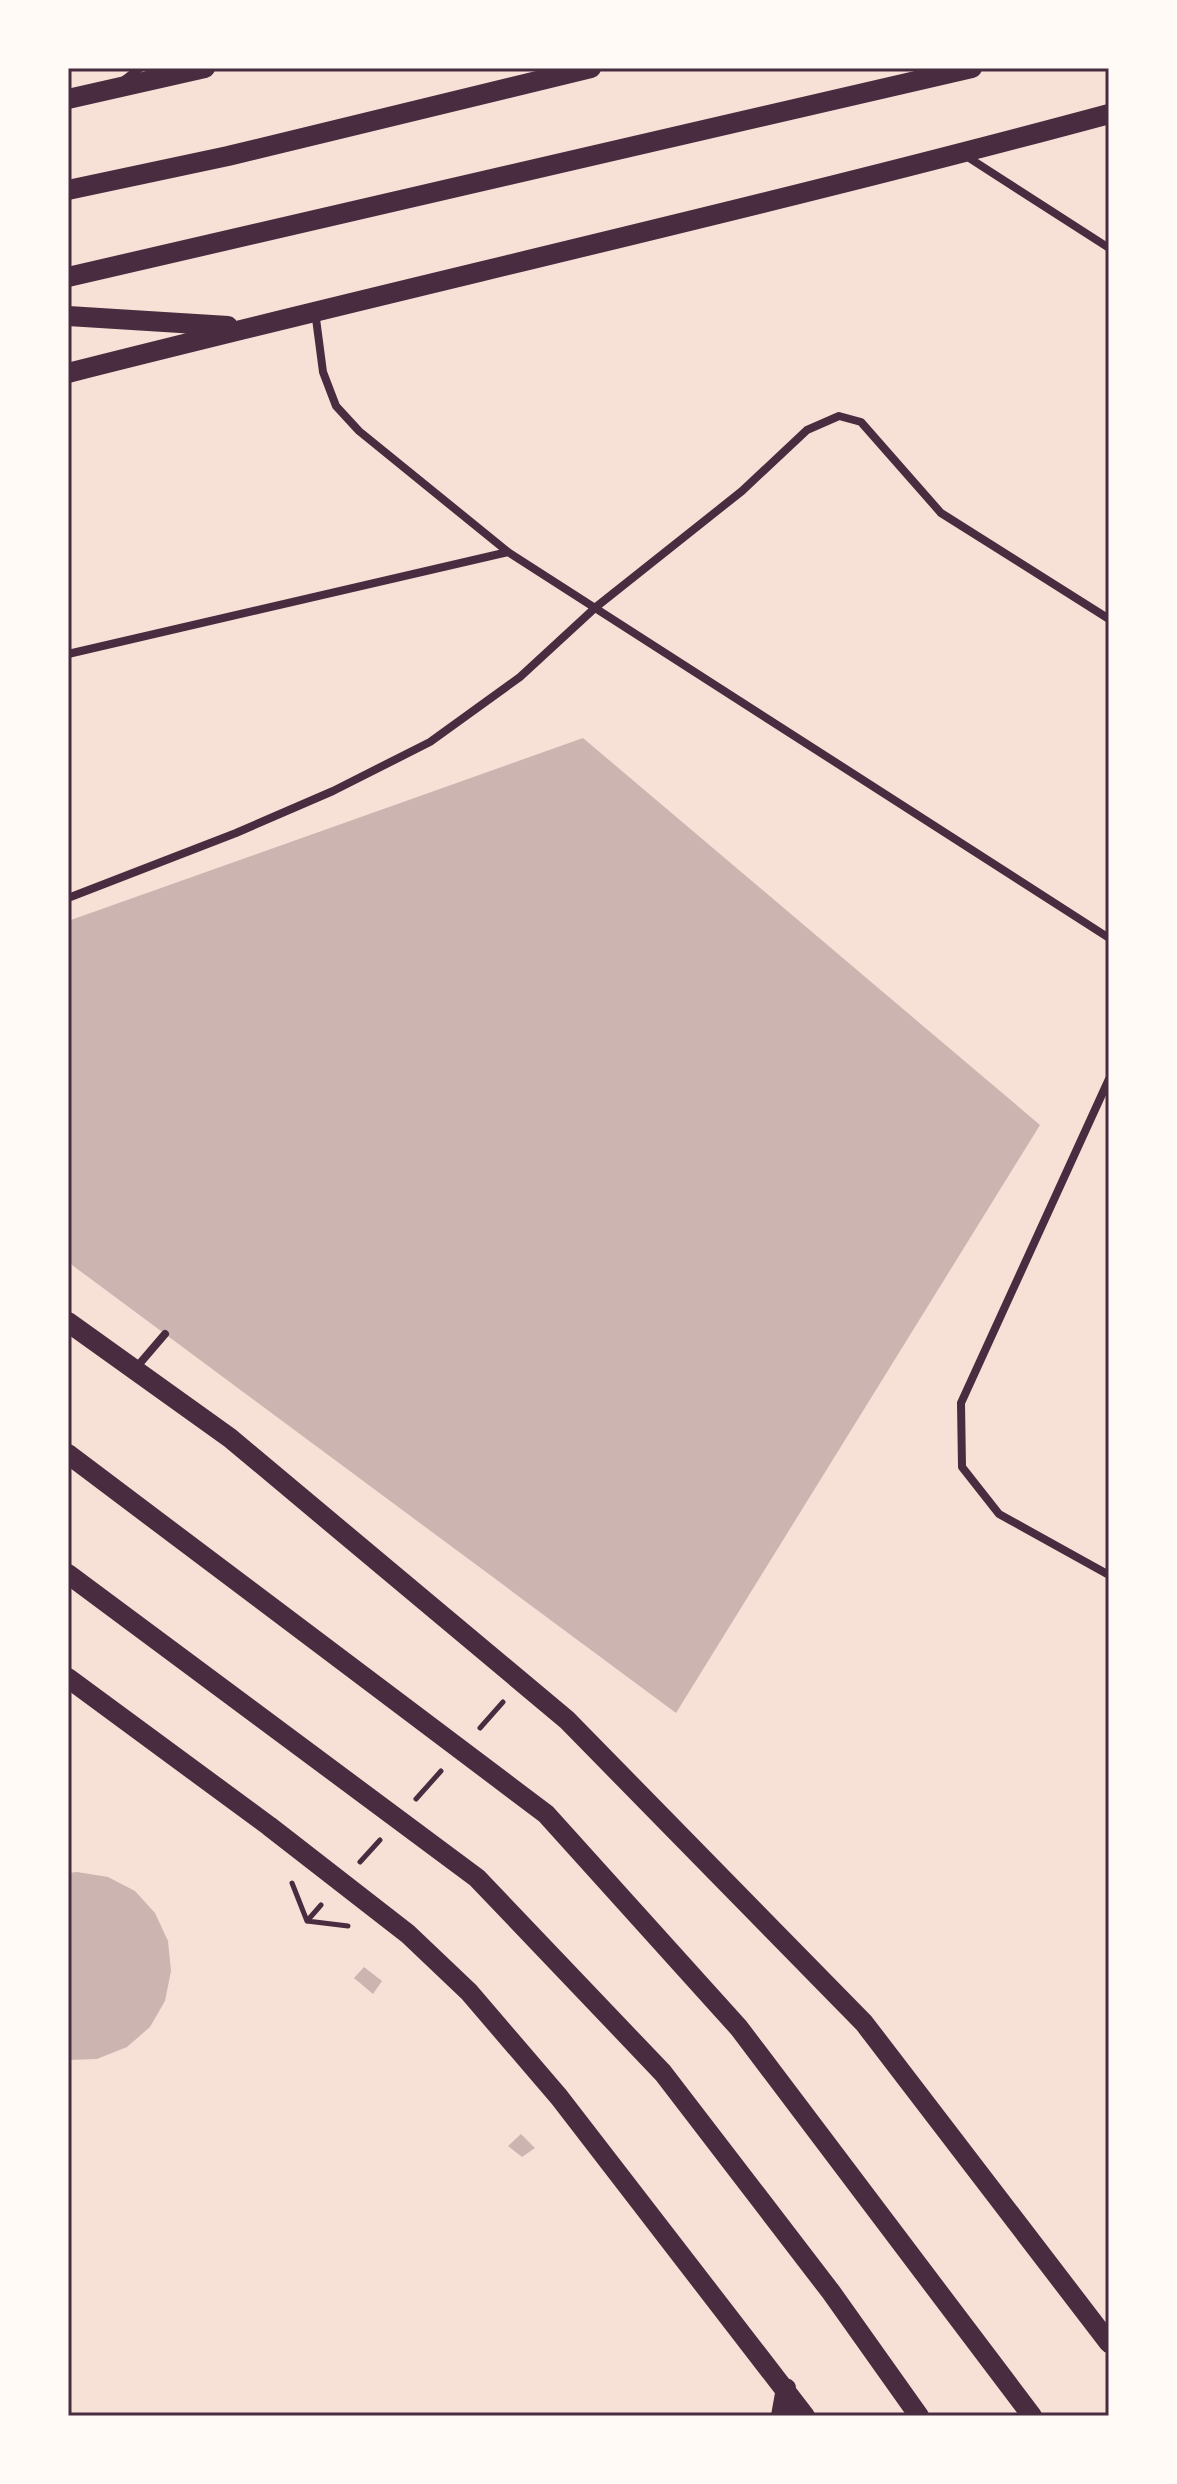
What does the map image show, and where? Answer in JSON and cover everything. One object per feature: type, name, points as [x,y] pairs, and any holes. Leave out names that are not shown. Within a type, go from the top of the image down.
[{"type":"main road","points":[[68,99],[205,68]]},
{"type":"main road","points":[[68,190],[228,156],[591,68]]},
{"type":"main road","points":[[68,277],[972,68]]},
{"type":"main road","points":[[68,373],[315,310],[962,154],[1109,114]]},
{"type":"main road","points":[[68,316],[248,327]]},
{"type":"main road","points":[[68,1322],[230,1438],[567,1720],[864,2023],[1109,2343]]},
{"type":"main road","points":[[68,1454],[546,1814],[739,2028],[1032,2416]]},
{"type":"main road","points":[[68,1574],[477,1878],[663,2073],[831,2292],[919,2416]]},
{"type":"main road","points":[[68,1678],[269,1826],[408,1934],[455,1978],[559,2097],[805,2416]]},
{"type":"main road","points":[[781,2416],[786,2388]]},
{"type":"street","points":[[114,88],[140,68]]},
{"type":"street","points":[[962,154],[1109,248]]},
{"type":"street","points":[[315,310],[323,372],[336,406],[359,431],[508,552],[1109,938]]},
{"type":"street","points":[[68,898],[236,833],[333,791],[430,742],[520,677],[596,607],[742,491],[807,430],[839,416],[861,422],[941,513],[1109,619]]},
{"type":"street","points":[[68,654],[508,552]]},
{"type":"street","points":[[1109,1079],[961,1403],[961,1428],[962,1467],[999,1514],[1109,1575]]},
{"type":"street","points":[[134,1369],[165,1334]]},
{"type":"path","points":[[475,1733],[507,1698]]},
{"type":"path","points":[[412,1804],[444,1768]]},
{"type":"path","points":[[360,1862],[381,1839]]},
{"type":"path","points":[[307,1921],[328,1897]]},
{"type":"building","points":[[583,738],[1040,1125],[676,1713],[68,1262],[68,921]]},
{"type":"building","points":[[68,1873],[108,1877],[135,1891],[155,1913],[168,1941],[171,1971],[165,2001],[150,2027],[127,2047],[97,2059],[68,2060]]},
{"type":"building","points":[[364,1967],[382,1981],[373,1994],[354,1978]]},
{"type":"building","points":[[521,2134],[535,2148],[522,2157],[508,2146]]}]
